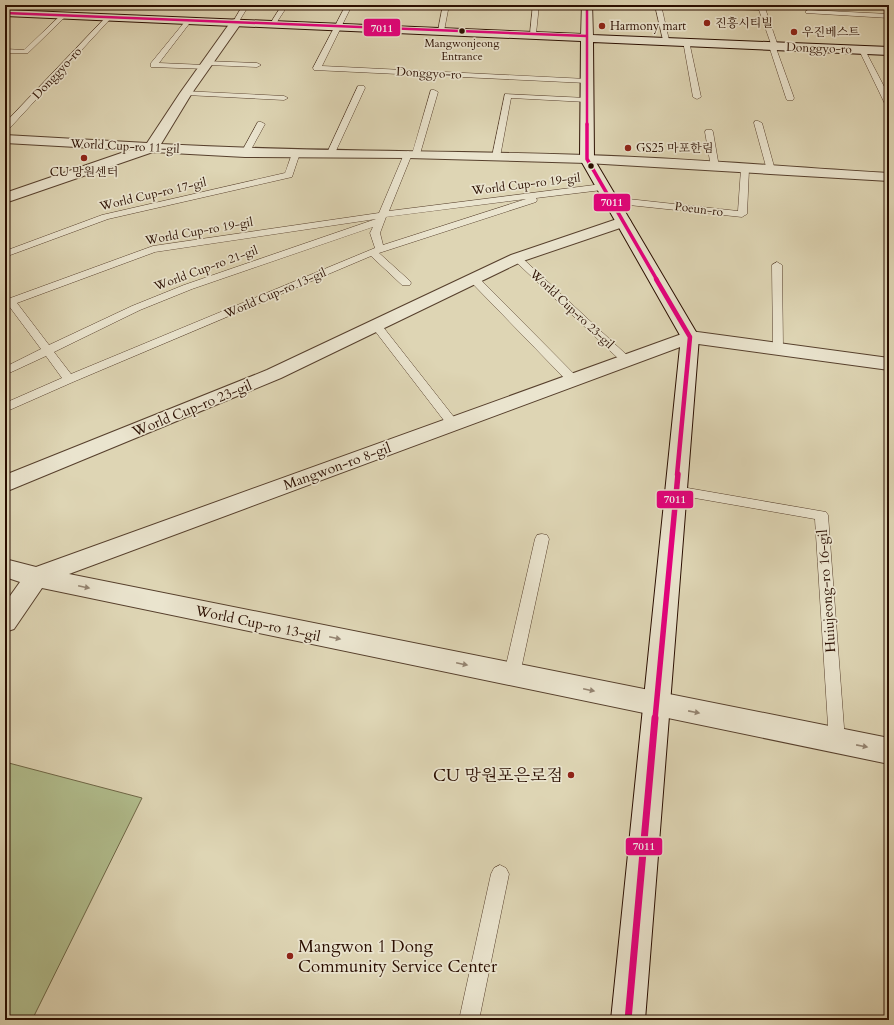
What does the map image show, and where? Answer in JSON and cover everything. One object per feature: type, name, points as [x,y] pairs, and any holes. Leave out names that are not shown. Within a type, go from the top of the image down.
[{"type":"street","points":[[587,5],[587,159],[690,338],[628,1020]]},
{"type":"street","name":"Donggyo-ro","points":[[5,13],[587,36],[889,51]]},
{"type":"street","points":[[5,198],[151,148],[186,93],[236,22]]},
{"type":"street","name":"World Cup-ro 11-gil","points":[[5,139],[245,153],[412,154],[587,159],[889,177]]},
{"type":"street","name":"World Cup-ro 23-gil","points":[[5,484],[274,374],[517,258],[623,222]]},
{"type":"street","points":[[690,338],[889,364]]},
{"type":"street","name":"Mangwon-ro 8-gil","points":[[36,577],[626,360],[690,338]]},
{"type":"street","name":"World Cup-ro 13-gil","points":[[5,568],[36,577],[656,704]]},
{"type":"street","points":[[5,622],[36,577]]},
{"type":"street","points":[[656,704],[889,751]]},
{"type":"lane","points":[[236,22],[246,5]]},
{"type":"lane","points":[[273,24],[285,5]]},
{"type":"lane","name":"Donggyo-ro","points":[[349,5],[317,68],[587,91]]},
{"type":"lane","points":[[441,31],[446,5]]},
{"type":"lane","points":[[533,34],[536,5]]},
{"type":"lane","points":[[658,5],[666,40]]},
{"type":"lane","points":[[695,7],[762,6]]},
{"type":"lane","name":"Donggyo-ro","points":[[762,6],[790,98]]},
{"type":"lane","points":[[808,12],[889,16]]},
{"type":"lane","points":[[5,51],[26,52],[64,15]]},
{"type":"lane","name":"Donggyo-ro","points":[[5,128],[109,17]]},
{"type":"lane","points":[[189,20],[154,65],[257,65]]},
{"type":"lane","points":[[686,41],[697,97]]},
{"type":"lane","name":"Donggyo-ro","points":[[862,50],[889,104]]},
{"type":"lane","points":[[331,153],[361,88]]},
{"type":"lane","points":[[496,156],[508,96],[587,91]]},
{"type":"lane","points":[[406,283],[376,250],[375,233],[380,218],[412,154],[434,92]]},
{"type":"lane","points":[[186,93],[284,98]]},
{"type":"lane","points":[[758,123],[771,170]]},
{"type":"lane","points":[[245,153],[261,124]]},
{"type":"lane","points":[[709,132],[715,167]]},
{"type":"lane","name":"World Cup-ro 17-gil","points":[[5,254],[105,216],[289,175],[296,153]]},
{"type":"lane","name":"Poeun-ro","points":[[606,193],[742,214],[745,169]]},
{"type":"lane","name":"World Cup-ro 19-gil","points":[[8,303],[153,249],[380,218],[551,192],[606,193]]},
{"type":"lane","name":"World Cup-ro 13-gil","points":[[5,408],[69,379],[376,250],[527,203],[551,192]]},
{"type":"lane","name":"World Cup-ro 21-gil","points":[[5,371],[136,308],[188,287],[380,218]]},
{"type":"lane","name":"World Cup-ro 23-gil","points":[[517,258],[626,360]]},
{"type":"lane","points":[[777,265],[778,349]]},
{"type":"lane","points":[[474,279],[573,380]]},
{"type":"lane","points":[[8,303],[69,379]]},
{"type":"lane","points":[[376,325],[453,424]]},
{"type":"lane","name":"Huiujeong-ro 16-gil","points":[[676,491],[821,515],[837,741]]},
{"type":"lane","points":[[512,674],[542,539]]},
{"type":"lane","points":[[469,1020],[500,874]]},
{"type":"green space","points":[[5,762],[142,798],[32,1020],[5,1020]]},
{"type":"transit line","name":"7011","points":[[587,5],[587,159],[690,337],[628,1020]]},
{"type":"transit line","name":"7011","points":[[5,13],[587,36]]},
{"type":"place","name":"진흥시티빌","points":[[707,23]]},
{"type":"place","name":"Harmony mart","points":[[602,26]]},
{"type":"place","name":"Mangwonjeong Entrance","points":[[462,31]]},
{"type":"place","name":"우진베스트","points":[[794,32]]},
{"type":"place","name":"GS25 마포한림","points":[[628,148]]},
{"type":"place","name":"CU 망원센터","points":[[84,158]]},
{"type":"place","name":"CU 망원포은로점","points":[[571,775]]},
{"type":"place","name":"Mangwon 1 Dong Community Service Center","points":[[290,956]]}]
